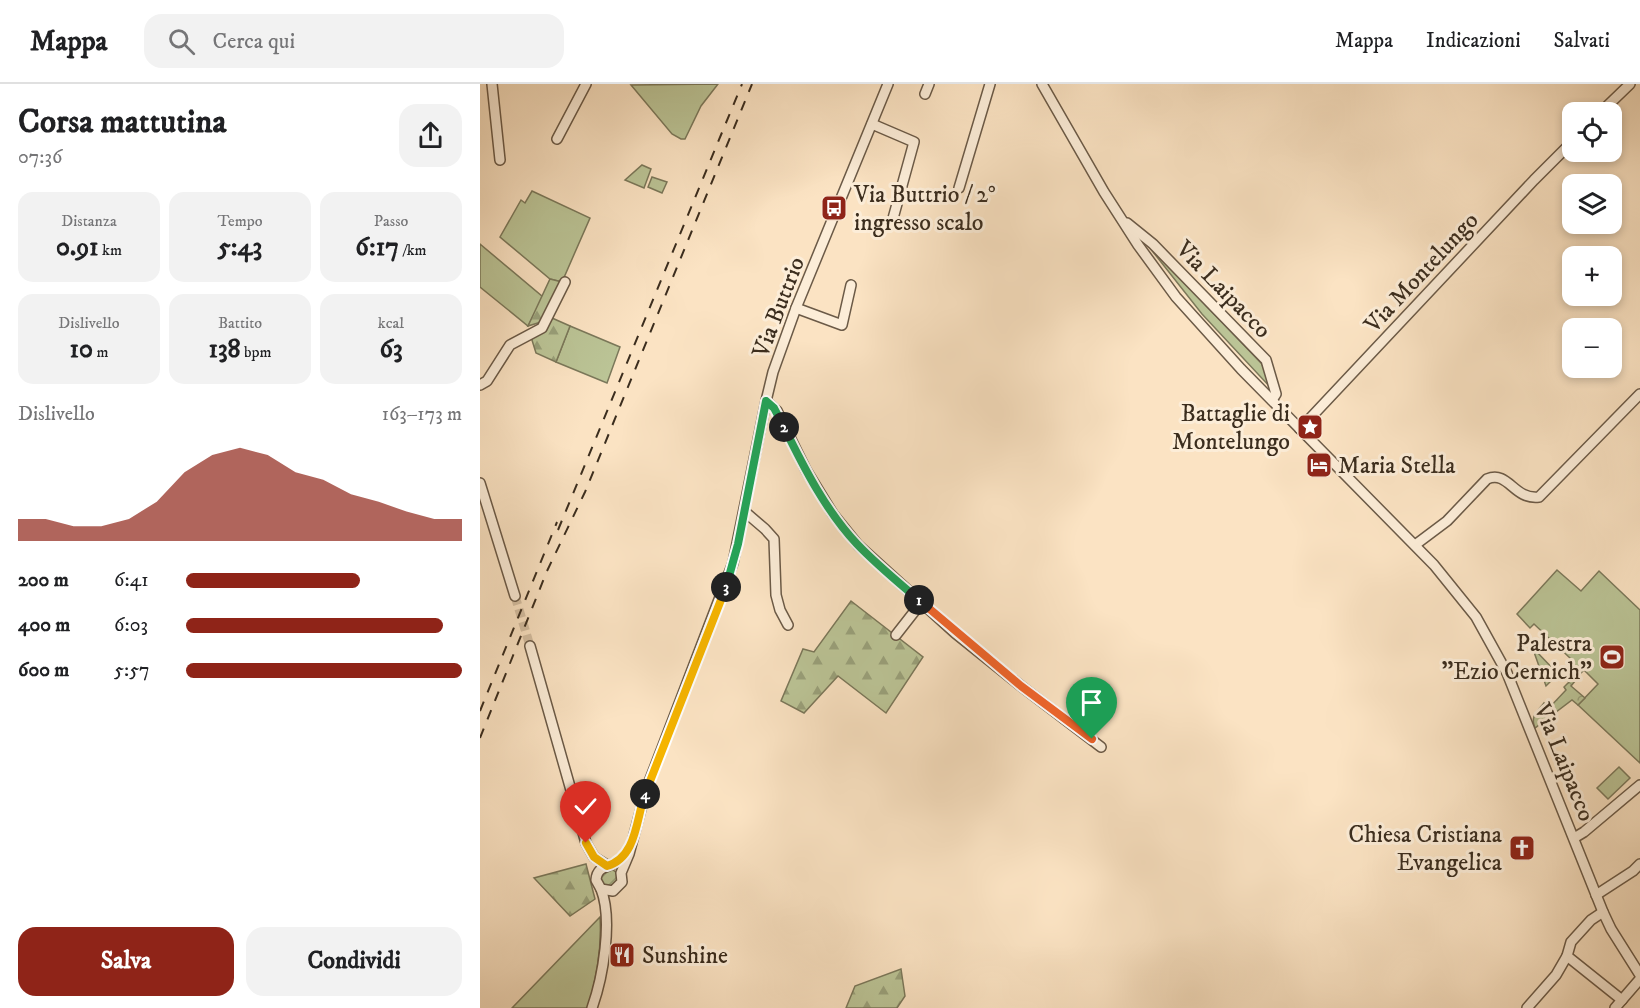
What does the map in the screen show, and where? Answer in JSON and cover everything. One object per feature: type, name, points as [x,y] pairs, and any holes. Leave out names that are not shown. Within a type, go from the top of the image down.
[{"type":"street","points":[[492,84],[500,160]]},
{"type":"street","points":[[557,139],[586,84]]},
{"type":"street","name":"Via Buttrio","points":[[592,1008],[600,976],[612,900],[622,879],[621,873],[646,790],[728,581],[773,372],[796,309],[888,84]]},
{"type":"street","points":[[925,94],[929,84]]},
{"type":"street","points":[[959,188],[990,84]]},
{"type":"street","name":"Via Laipacco","points":[[1041,84],[1120,218],[1156,272],[1176,297],[1272,400],[1415,545],[1458,593],[1492,643],[1508,673],[1603,912],[1640,977]]},
{"type":"street","points":[[1611,102],[1630,84]]},
{"type":"street","points":[[872,124],[914,142],[892,222]]},
{"type":"street","name":"Via Montelungo","points":[[1300,429],[1562,153]]},
{"type":"street","name":"Via Laipacco","points":[[1120,218],[1153,244],[1266,360],[1276,394],[1272,400]]},
{"type":"street","points":[[480,386],[487,381],[510,345],[542,328],[565,282]]},
{"type":"street","points":[[796,309],[842,326],[852,285]]},
{"type":"street","points":[[1415,545],[1431,535],[1487,480],[1495,476],[1502,478],[1521,495],[1530,498],[1539,497],[1640,394]]},
{"type":"street","points":[[766,401],[777,411],[806,470],[833,514],[850,536],[921,603],[1021,686],[1101,747]]},
{"type":"street","points":[[480,483],[514,596]]},
{"type":"street","points":[[744,511],[774,539],[776,595],[780,610],[788,625]]},
{"type":"street","points":[[896,635],[921,603]]},
{"type":"street","name":"Via Buttrio","points":[[530,646],[597,884],[606,903],[607,924]]},
{"type":"street","points":[[1574,838],[1640,785]]},
{"type":"street","points":[[586,843],[594,857],[616,867],[621,873]]},
{"type":"street","points":[[596,877],[601,868],[621,859],[631,846]]},
{"type":"street","points":[[1596,896],[1640,864]]},
{"type":"street","points":[[601,889],[610,891],[619,887]]},
{"type":"street","points":[[1527,1008],[1556,975],[1567,956],[1571,942],[1591,920],[1603,912]]},
{"type":"street","points":[[1567,956],[1622,1000]]},
{"type":"street","points":[[1615,1008],[1640,977]]},
{"type":"green space","points":[[718,84],[701,106],[685,139],[672,134],[631,85]]},
{"type":"green space","points":[[642,165],[651,169],[644,188],[625,180]]},
{"type":"green space","points":[[652,177],[667,182],[662,193],[648,187]]},
{"type":"green space","points":[[532,191],[590,218],[562,282],[550,279],[500,237],[521,200],[525,203]]},
{"type":"green space","points":[[1146,243],[1262,364],[1272,389],[1202,314]]},
{"type":"green space","points":[[480,244],[543,297],[528,326],[480,287]]},
{"type":"green space","points":[[550,279],[562,282],[541,322],[528,326]]},
{"type":"green space","points":[[552,318],[570,326],[556,362],[536,353],[531,337],[546,331]]},
{"type":"green space","points":[[570,326],[620,347],[607,383],[556,362]]},
{"type":"green space","points":[[1557,570],[1581,591],[1599,571],[1640,610],[1640,763],[1578,705],[1598,684],[1584,670],[1580,674],[1568,663],[1571,659],[1534,624],[1530,628],[1517,614]]},
{"type":"green space","points":[[851,601],[923,657],[886,713],[838,676],[804,713],[781,701],[803,649],[814,652]]},
{"type":"green space","points":[[1535,650],[1558,674],[1546,686],[1534,652]]},
{"type":"green space","points":[[1569,676],[1575,681],[1571,686],[1585,698],[1578,705],[1572,700],[1535,728],[1533,720],[1535,714],[1544,703],[1549,708],[1566,690],[1564,687],[1569,682],[1566,679]]},
{"type":"green space","points":[[1619,767],[1630,778],[1608,799],[1597,788]]},
{"type":"green space","points":[[586,864],[595,899],[570,916],[534,878]]},
{"type":"green space","points":[[609,869],[615,872],[618,878],[615,884],[609,887],[603,884],[600,878],[603,872]]},
{"type":"green space","points":[[600,917],[598,963],[588,1008],[512,1008]]},
{"type":"green space","points":[[901,969],[905,996],[897,1008],[846,1008],[855,986]]},
{"type":"tunnel","points":[[515,596],[530,646]]},
{"type":"railway","points":[[558,530],[742,84]]},
{"type":"railway","points":[[480,738],[547,571],[585,492],[752,84]]},
{"type":"railway","points":[[480,711],[557,522]]},
{"type":"place","name":"Via Buttrio / 2° ingresso scalo","points":[[834,208]]},
{"type":"place","name":"Battaglie di Montelungo","points":[[1310,427]]},
{"type":"place","name":"Maria Stella","points":[[1319,465]]},
{"type":"place","name":"Palestra \"Ezio Cernich\"","points":[[1612,657]]},
{"type":"place","name":"Chiesa Cristiana Evangelica","points":[[1522,848]]},
{"type":"place","name":"Sunshine","points":[[622,955]]},
{"type":"route","points":[[586,843],[594,857],[607,866],[621,859],[631,846],[646,790],[728,581],[738,544],[766,401],[777,411],[797,455],[833,514],[850,536],[949,628],[1092,739]]}]
